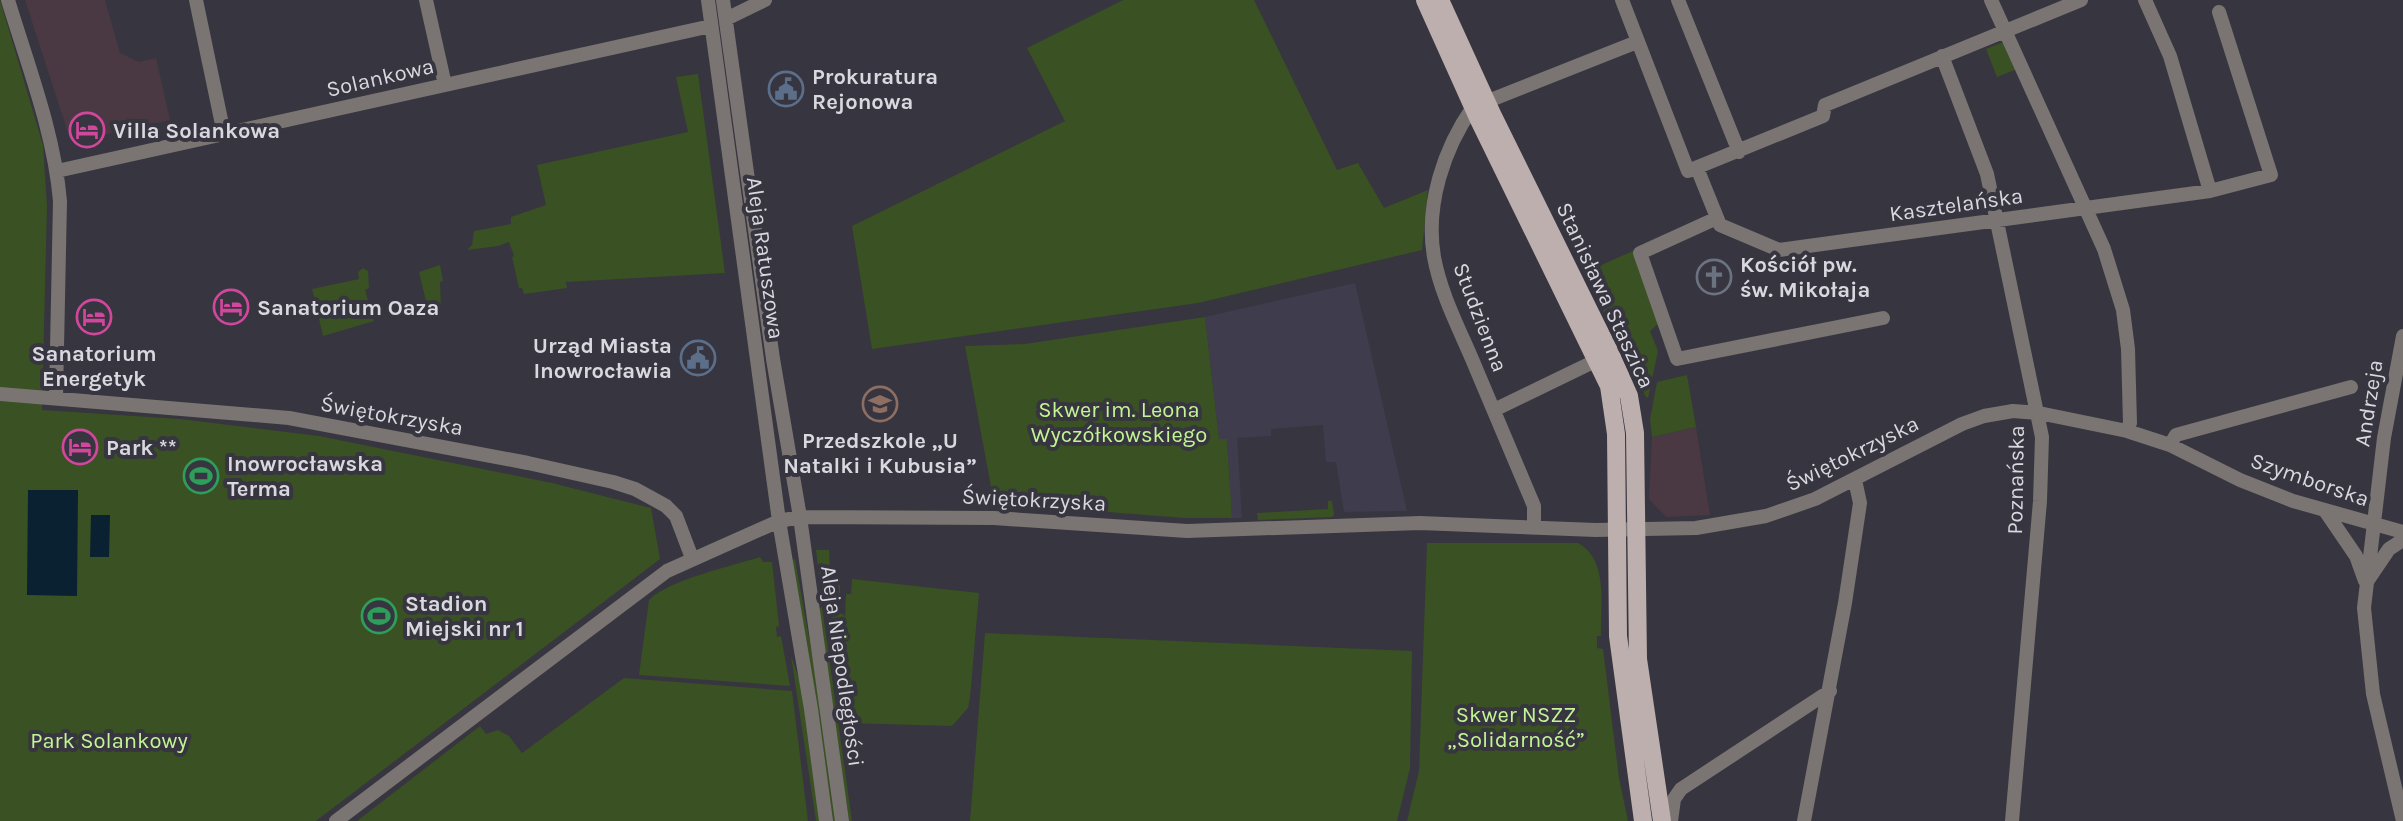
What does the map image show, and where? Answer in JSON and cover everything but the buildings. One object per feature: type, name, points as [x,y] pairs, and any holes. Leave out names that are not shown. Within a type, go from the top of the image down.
[{"type":"main road","name":"Stanisława Staszica","points":[[1425,0],[1480,104],[1609,386],[1638,659],[1662,821]]},
{"type":"main road","name":"Stanisława Staszica","points":[[1440,0],[1480,104]]},
{"type":"main road","name":"Stanisława Staszica","points":[[1626,530],[1618,636],[1643,821]]},
{"type":"street","points":[[8,0],[57,171],[60,201],[56,397]]},
{"type":"street","points":[[196,0],[224,134]]},
{"type":"street","points":[[426,0],[445,85]]},
{"type":"street","name":"Aleja Ratuszowa","points":[[708,0],[766,360],[800,517]]},
{"type":"street","name":"Aleja Ratuszowa","points":[[723,0],[766,360],[779,521]]},
{"type":"street","points":[[726,19],[765,0]]},
{"type":"street","points":[[1622,0],[1692,170],[1717,218],[1640,253],[1677,359],[1883,318]]},
{"type":"street","points":[[1678,0],[1739,152]]},
{"type":"street","points":[[1991,0],[2104,249],[2123,310],[2128,349],[2130,423],[2127,431]]},
{"type":"street","points":[[1692,170],[1823,116],[1825,105],[2081,0]]},
{"type":"street","points":[[2145,0],[2170,56],[2210,191]]},
{"type":"street","name":"Kasztelańska","points":[[1717,218],[1720,225],[1779,250],[2210,191],[2271,175],[2219,12]]},
{"type":"street","name":"Solankowa","points":[[57,171],[711,26]]},
{"type":"street","points":[[1480,104],[1637,42]]},
{"type":"street","name":"Poznańska","points":[[1942,56],[1987,174],[2042,437],[2040,501],[2012,821]]},
{"type":"street","name":"Studzienna","points":[[1480,104],[1464,120],[1444,162],[1436,188],[1432,241],[1444,291],[1534,506],[1534,527]]},
{"type":"street","name":"Andrzeja","points":[[2374,524],[2384,438],[2403,336]]},
{"type":"street","points":[[1494,410],[1589,364]]},
{"type":"street","points":[[2170,445],[2176,435],[2351,387]]},
{"type":"street","name":"Świętokrzyska","points":[[0,394],[289,418],[613,482],[635,489],[666,506],[676,516],[692,558],[779,521],[800,517],[994,518],[1187,531],[1420,523],[1626,530],[1696,528],[1752,519],[1815,499],[1948,431],[1984,416],[2013,411],[2039,413]]},
{"type":"street","name":"Szymborska","points":[[2039,413],[2127,431],[2170,445],[2257,487],[2326,512],[2374,524],[2364,608],[2373,694],[2403,821]]},
{"type":"street","points":[[1804,821],[1830,691],[1860,503],[1855,480]]},
{"type":"street","points":[[2326,512],[2356,556],[2365,583]]},
{"type":"street","name":"Aleja Niepodległości","points":[[800,517],[842,821]]},
{"type":"street","name":"Aleja Niepodległości","points":[[779,521],[811,709],[826,821]]},
{"type":"street","points":[[2374,524],[2403,532]]},
{"type":"street","points":[[2365,583],[2389,549],[2403,540]]},
{"type":"street","points":[[336,821],[667,571],[692,558]]},
{"type":"street","points":[[1671,821],[1671,809],[1681,789],[1830,691]]},
{"type":"shaded area","points":[[25,0],[105,0],[120,53],[139,62],[156,58],[170,120],[94,137],[94,140],[85,142],[84,139],[70,139]]},
{"type":"shaded area","points":[[1355,283],[1407,511],[1344,512],[1336,462],[1326,462],[1323,425],[1271,429],[1271,436],[1237,438],[1242,518],[1232,518],[1227,439],[1219,439],[1205,317]]},
{"type":"shaded area","points":[[1696,427],[1710,515],[1666,517],[1649,499],[1652,437]]},
{"type":"green space","name":"Park Solankowy","points":[[0,0],[43,145],[47,206],[42,410],[180,419],[319,436],[552,483],[651,508],[660,559],[316,821],[0,821]]},
{"type":"green space","points":[[1123,0],[1254,0],[1337,170],[1358,163],[1384,208],[1428,190],[1422,250],[1198,303],[872,349],[852,226],[1065,121],[1027,48]]},
{"type":"green space","points":[[2006,41],[2017,69],[1997,77],[1986,49]]},
{"type":"green space","points":[[698,74],[725,273],[566,282],[567,288],[524,294],[519,288],[509,242],[467,250],[472,245],[474,231],[511,224],[511,217],[546,205],[537,165],[688,132],[676,77]]},
{"type":"green space","points":[[1633,251],[1658,324],[1650,331],[1658,351],[1648,398],[1583,273]]},
{"type":"green space","points":[[440,265],[443,281],[440,282],[441,312],[429,314],[419,272]]},
{"type":"green space","points":[[363,268],[368,271],[369,288],[365,290],[374,321],[323,336],[312,289],[359,279],[358,272]]},
{"type":"green space","name":"Skwer im. Leona Wyczółkowskiego","points":[[1205,317],[1219,439],[1227,439],[1232,518],[1184,518],[994,503],[965,346],[1025,344]]},
{"type":"green space","points":[[1687,375],[1696,427],[1652,437],[1650,419],[1657,382]]},
{"type":"green space","points":[[1328,501],[1332,501],[1332,517],[1258,520],[1257,513],[1328,509]]},
{"type":"green space","name":"Skwer NSZZ „Solidarność”","points":[[1427,543],[1578,543],[1595,560],[1601,584],[1601,636],[1597,636],[1597,648],[1603,649],[1619,778],[1628,821],[1407,821],[1419,771]]},
{"type":"green space","points":[[816,550],[829,550],[830,570],[840,586],[840,594],[825,596],[820,585]]},
{"type":"green space","points":[[760,557],[763,562],[772,562],[779,626],[776,627],[777,637],[781,636],[790,686],[639,675],[649,600],[685,580]]},
{"type":"green space","points":[[795,559],[836,821],[832,821],[791,560]]},
{"type":"green space","points":[[852,579],[979,593],[968,708],[952,726],[847,723],[830,606],[845,616],[846,594],[851,594]]},
{"type":"green space","points":[[822,606],[852,821],[849,821],[819,610]]},
{"type":"green space","points":[[985,633],[1412,651],[1410,768],[1397,821],[970,821]]},
{"type":"green space","points":[[791,656],[801,684],[820,821],[816,821]]},
{"type":"green space","points":[[624,678],[792,691],[808,821],[357,821],[480,726],[486,734],[498,730],[509,736],[522,753]]},
{"type":"water","points":[[28,490],[78,490],[77,596],[27,595]]},
{"type":"water","points":[[91,515],[110,515],[109,557],[90,557]]},
{"type":"place","name":"Prokuratura Rejonowa","points":[[786,89]]},
{"type":"place","name":"Villa Solankowa","points":[[87,130]]},
{"type":"place","name":"Kościół pw. św. Mikołaja","points":[[1714,277]]},
{"type":"place","name":"Sanatorium Oaza","points":[[231,307]]},
{"type":"place","name":"Sanatorium Energetyk","points":[[94,317]]},
{"type":"place","name":"Urząd Miasta Inowrocławia","points":[[698,358]]},
{"type":"place","name":"Przedszkole „U Natalki i Kubusia”","points":[[880,404]]},
{"type":"place","name":"Park **","points":[[80,447]]},
{"type":"place","name":"Inowrocławska Terma","points":[[201,476]]},
{"type":"place","name":"Stadion Miejski nr 1","points":[[379,616]]}]
